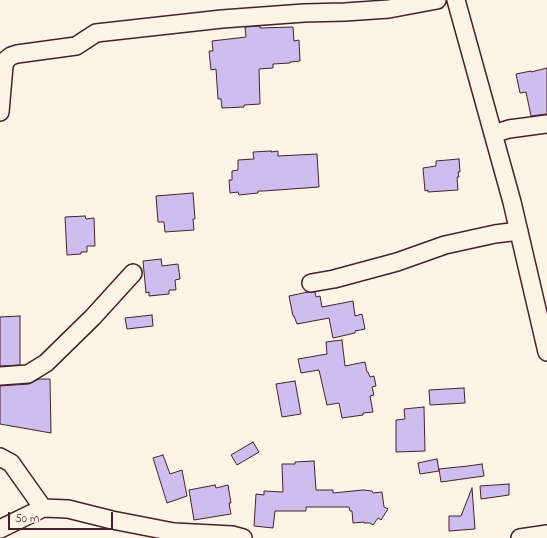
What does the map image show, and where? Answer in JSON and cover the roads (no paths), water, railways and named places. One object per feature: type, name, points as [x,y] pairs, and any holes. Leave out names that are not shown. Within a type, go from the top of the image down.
[{"type":"street","points":[[0,112],[4,66],[6,60],[17,54],[76,46],[96,33],[222,19],[389,8],[437,0]]},
{"type":"street","points":[[456,0],[512,202],[547,352]]},
{"type":"street","points":[[493,134],[510,129],[547,124]]},
{"type":"street","points":[[311,284],[397,262],[445,245],[495,234],[519,231]]},
{"type":"street","points":[[0,376],[28,374],[46,363],[93,317],[133,273]]},
{"type":"street","points":[[0,457],[11,463],[44,508]]},
{"type":"street","points":[[0,529],[44,508],[68,509],[173,535],[232,535],[242,538]]},
{"type":"street","points":[[520,538],[547,534]]}]
